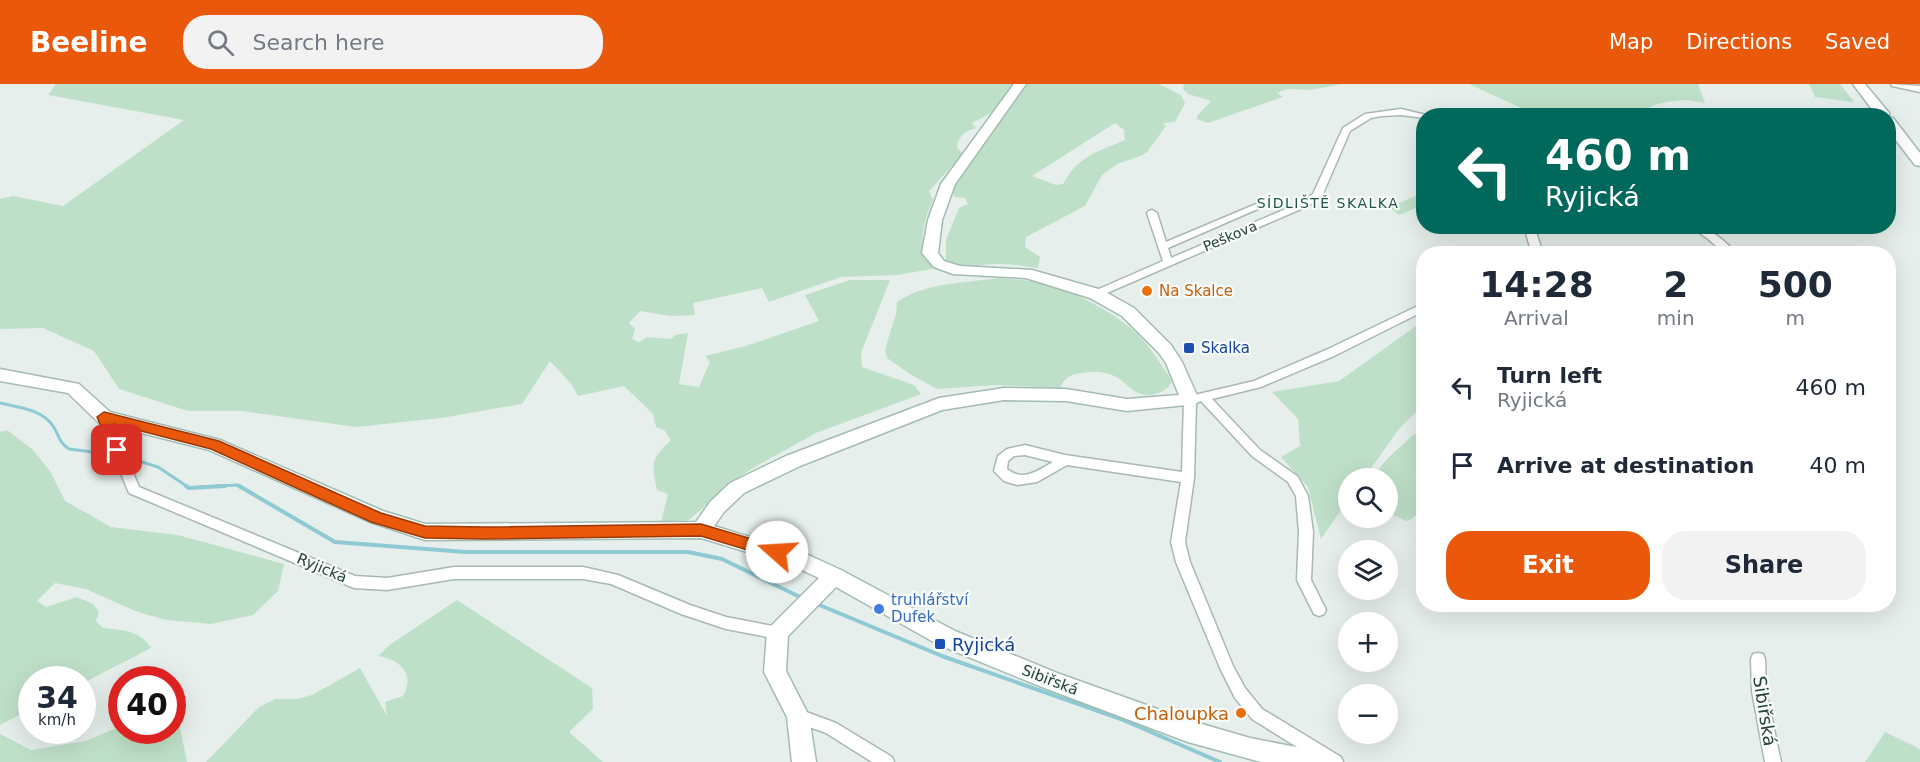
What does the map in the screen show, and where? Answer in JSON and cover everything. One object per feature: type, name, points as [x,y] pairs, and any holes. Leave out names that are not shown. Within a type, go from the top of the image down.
[{"type":"street","points":[[1020,84],[948,184],[935,220],[930,254],[939,264],[958,271],[1027,273],[1096,294],[1128,312],[1165,349],[1197,399],[1256,453],[1293,479],[1302,496],[1306,532],[1304,580],[1319,610]]},
{"type":"street","points":[[1859,84],[1878,108]]},
{"type":"street","points":[[1894,84],[1920,89]]},
{"type":"street","name":"Peškova","points":[[1096,294],[1305,204],[1317,196],[1346,130],[1368,116],[1401,112],[1416,114]]},
{"type":"street","points":[[1896,131],[1920,162]]},
{"type":"street","points":[[1162,247],[1264,204]]},
{"type":"street","points":[[1152,213],[1168,262]]},
{"type":"street","points":[[1708,234],[1723,246]]},
{"type":"street","points":[[701,530],[717,507],[737,488],[793,461],[939,404],[1004,394],[1066,395],[1127,405],[1197,399],[1265,380],[1330,353],[1416,310]]},
{"type":"street","name":"Ryjická","points":[[0,375],[73,388],[104,417],[134,490],[354,582],[387,584],[454,573],[583,573],[613,579],[686,610],[726,623],[778,633]]},
{"type":"street","points":[[1197,399],[1178,542],[1183,562],[1227,668],[1240,693],[1257,714],[1335,762]]},
{"type":"street","name":"Sibiřská","points":[[104,417],[214,444],[377,518],[425,532],[701,530],[799,560],[834,576],[947,638],[1050,680],[1188,731],[1250,749],[1317,762]]},
{"type":"street","points":[[1065,460],[1188,478]]},
{"type":"street","points":[[804,762],[798,716],[775,672],[778,633],[834,576]]},
{"type":"street","name":"Sibiřská","points":[[1758,659],[1759,691],[1773,762]]},
{"type":"street","points":[[798,716],[831,728],[886,762]]},
{"type":"green space","points":[[56,84],[1015,84],[995,111],[972,123],[976,128],[966,132],[958,143],[957,147],[963,154],[929,191],[933,200],[925,221],[923,245],[927,258],[938,268],[897,275],[841,277],[769,302],[762,288],[693,303],[695,315],[670,316],[640,311],[629,323],[635,329],[632,339],[639,342],[647,337],[672,339],[675,335],[688,333],[679,384],[699,387],[710,362],[705,356],[746,346],[819,321],[805,295],[850,280],[890,280],[861,353],[862,367],[914,385],[921,394],[816,433],[751,469],[726,487],[689,520],[661,522],[668,494],[657,490],[654,462],[671,440],[665,431],[656,427],[653,414],[624,386],[578,396],[572,385],[550,361],[522,404],[441,418],[356,427],[242,411],[188,411],[119,389],[94,351],[43,328],[0,329],[0,199],[13,196],[63,206],[184,120],[48,95]]},
{"type":"green space","points":[[1024,84],[1159,84],[1181,95],[1185,103],[1175,122],[1163,123],[1166,126],[1147,152],[1117,164],[1102,175],[1085,206],[1026,237],[1025,247],[1040,257],[1038,268],[1004,264],[967,266],[946,261],[946,240],[959,208],[968,204],[965,198],[954,197],[956,184],[953,185]],"holes":[[[1115,123],[1124,130],[1125,140],[1089,156],[1075,167],[1063,184],[1056,185],[1032,176]]]},
{"type":"green space","points":[[1184,84],[1342,84],[1310,90],[1287,89],[1277,93],[1283,97],[1208,123],[1197,119],[1197,116],[1211,101],[1188,94],[1183,89]]},
{"type":"green space","points":[[1469,84],[1698,84],[1705,103],[1686,100],[1666,102],[1648,108],[1521,108]]},
{"type":"green space","points":[[1809,84],[1840,84],[1854,102],[1815,97]]},
{"type":"green space","points":[[1416,196],[1416,208],[1399,215],[1389,207]]},
{"type":"green space","points":[[1000,278],[1057,287],[1113,315],[1132,329],[1147,345],[1172,381],[1170,385],[1162,392],[1146,395],[1132,390],[1113,375],[1095,372],[1071,376],[1060,388],[996,385],[937,389],[887,358],[885,349],[896,314],[897,302],[908,295],[933,287]]},
{"type":"green space","points":[[1416,326],[1416,412],[1399,429],[1371,468],[1338,468],[1338,514],[1321,539],[1308,487],[1281,457],[1300,446],[1298,419],[1272,392],[1339,381]]},
{"type":"green space","points":[[7,430],[32,449],[50,471],[65,501],[111,527],[178,535],[284,564],[278,591],[253,615],[211,624],[166,620],[135,611],[86,589],[55,583],[37,601],[46,607],[77,597],[93,604],[99,612],[96,621],[103,628],[136,634],[151,648],[116,666],[108,666],[108,670],[96,676],[96,666],[18,666],[18,716],[0,725],[0,432]]},
{"type":"green space","points":[[1414,434],[1416,435],[1416,515],[1412,519],[1406,521],[1398,517],[1398,468],[1380,468]]},
{"type":"green space","points":[[457,600],[592,688],[593,709],[569,732],[603,762],[206,762],[259,707],[275,699],[297,699],[312,695],[360,668],[387,716],[385,702],[403,696],[408,681],[399,664],[378,656],[391,644]]},
{"type":"green space","points":[[108,732],[108,744],[183,744],[187,762],[0,762],[0,734],[31,750],[68,744],[96,744],[96,737]]},
{"type":"green space","points":[[1885,732],[1920,749],[1920,762],[1865,762]]},
{"type":"waterway","points":[[0,403],[36,412],[48,420],[69,449],[116,455]]},
{"type":"waterway","points":[[123,456],[158,467],[188,487]]},
{"type":"waterway","points":[[200,487],[238,485],[242,487]]},
{"type":"waterway","points":[[186,486],[189,488],[225,486]]},
{"type":"waterway","points":[[239,486],[335,542],[466,552],[688,552],[722,559],[802,598]]},
{"type":"waterway","points":[[817,604],[942,656],[1121,719],[1220,762]]},
{"type":"place","name":"Na Skalce","points":[[1147,291]]},
{"type":"place","name":"Skalka","points":[[1189,348]]},
{"type":"place","name":"truhlářství Dufek","points":[[879,609]]},
{"type":"place","name":"Ryjická","points":[[940,644]]},
{"type":"place","name":"Chaloupka","points":[[1241,713]]},
{"type":"district","name":"SÍDLIŠTĚ SKALKA","points":[[1328,203]]},
{"type":"route","points":[[117,450],[104,417],[214,444],[377,518],[425,532],[701,530],[777,552]]}]
